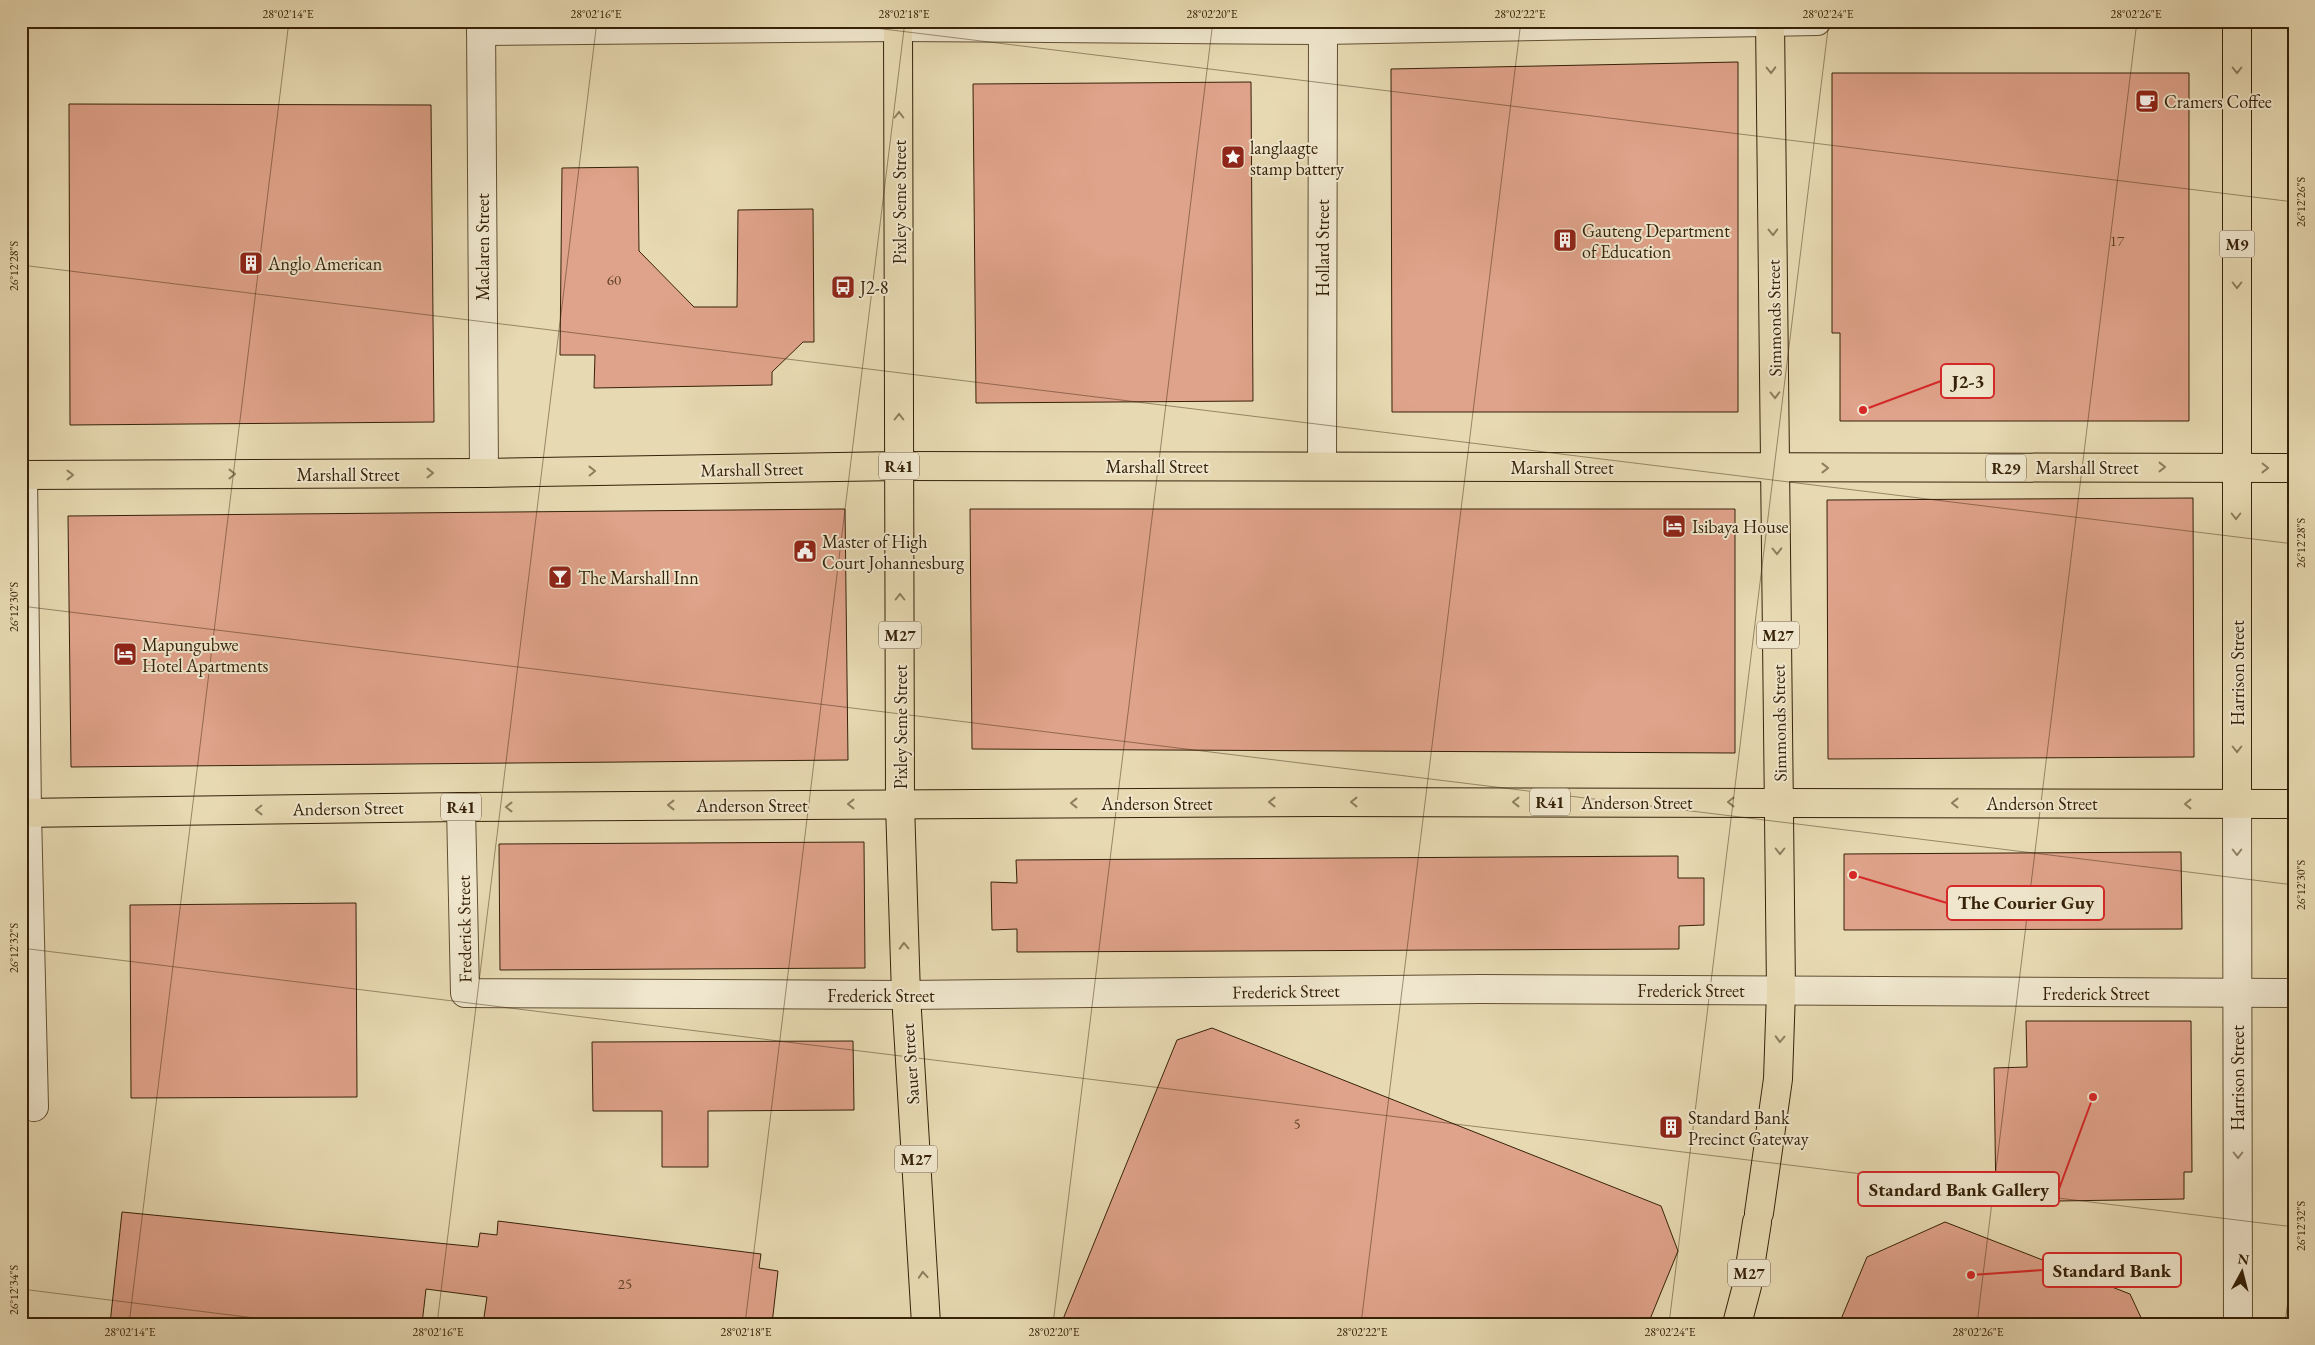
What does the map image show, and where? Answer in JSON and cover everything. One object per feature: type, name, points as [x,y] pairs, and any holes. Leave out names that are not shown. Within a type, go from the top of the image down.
[{"type":"main road","name":"Harrison Street","points":[[2237,21],[2237,804]]},
{"type":"main road","name":"Simmonds Street","points":[[1737,1324],[1747,1286],[1778,1079],[1781,991],[1770,22]]},
{"type":"main road","name":"Pixley Seme Street","points":[[898,24],[900,804]]},
{"type":"main road","name":"Marshall Street","points":[[22,475],[484,473],[899,466],[2294,468]]},
{"type":"main road","name":"Anderson Street","points":[[24,813],[461,807],[900,804],[1780,802],[2294,804]]},
{"type":"main road","name":"Sauer Street","points":[[900,804],[906,995],[926,1324]]},
{"type":"street","points":[[481,26],[898,24],[1323,30],[1817,21]]},
{"type":"street","name":"Maclaren Street","points":[[481,26],[484,473]]},
{"type":"street","name":"Hollard Street","points":[[1322,466],[1323,30]]},
{"type":"street","points":[[22,475],[24,813],[34,1107]]},
{"type":"street","name":"Harrison Street","points":[[2237,804],[2238,1324]]},
{"type":"street","name":"Frederick Street","points":[[461,807],[465,993],[906,995],[1480,989],[2294,993]]},
{"type":"building","name":"Gauteng Department of Education","points":[[1738,62],[1738,412],[1392,412],[1391,69]]},
{"type":"building","points":[[1832,73],[2189,73],[2189,421],[1840,421],[1840,333],[1832,333]]},
{"type":"building","points":[[1251,82],[1253,401],[976,403],[973,84]]},
{"type":"building","name":"Anglo American","points":[[69,104],[431,105],[434,422],[70,425]]},
{"type":"building","points":[[638,167],[639,251],[694,307],[737,307],[738,210],[813,209],[814,342],[803,342],[772,372],[772,385],[594,388],[595,355],[560,355],[562,168]]},
{"type":"building","points":[[2193,498],[2194,757],[1828,759],[1827,500]]},
{"type":"building","points":[[845,509],[848,760],[71,767],[68,516]]},
{"type":"building","points":[[970,509],[1735,509],[1735,753],[972,749]]},
{"type":"building","points":[[864,842],[865,968],[500,970],[499,844]]},
{"type":"building","points":[[2181,852],[2182,929],[1844,930],[1844,854]]},
{"type":"building","points":[[1678,856],[1678,878],[1704,878],[1704,925],[1679,926],[1679,949],[1017,952],[1017,929],[992,930],[991,882],[1017,883],[1016,860]]},
{"type":"building","points":[[356,903],[357,1097],[131,1098],[130,905]]},
{"type":"building","points":[[2026,1021],[2191,1021],[2192,1172],[2184,1172],[2184,1199],[1996,1202],[1994,1068],[2027,1067]]},
{"type":"building","points":[[1212,1028],[1661,1206],[1678,1251],[1648,1324],[1061,1324],[1177,1040]]},
{"type":"building","points":[[853,1041],[854,1110],[708,1111],[708,1167],[662,1167],[662,1111],[593,1111],[592,1042]]},
{"type":"building","points":[[122,1212],[478,1247],[480,1233],[497,1235],[498,1221],[761,1254],[759,1268],[778,1271],[772,1324],[483,1324],[487,1297],[426,1289],[422,1324],[110,1324]]},
{"type":"building","points":[[1945,1222],[2130,1294],[2144,1324],[1839,1324],[1867,1257]]},
{"type":"place","name":"Cramers Coffee","points":[[2147,101]]},
{"type":"place","name":"langlaagte stamp battery","points":[[1233,157]]},
{"type":"place","name":"Gauteng Department of Education","points":[[1565,240]]},
{"type":"place","name":"Anglo American","points":[[251,263]]},
{"type":"place","name":"J2-8","points":[[843,287]]},
{"type":"place","name":"J2-3","points":[[1863,410]]},
{"type":"place","name":"Isibaya House","points":[[1674,526]]},
{"type":"place","name":"Master of High Court Johannesburg","points":[[805,551]]},
{"type":"place","name":"The Marshall Inn","points":[[560,577]]},
{"type":"place","name":"Mapungubwe Hotel Apartments","points":[[125,654]]},
{"type":"place","name":"The Courier Guy","points":[[1853,875]]},
{"type":"place","name":"Standard Bank Gallery","points":[[2093,1097]]},
{"type":"place","name":"Standard Bank Precinct Gateway","points":[[1671,1127]]},
{"type":"place","name":"Standard Bank","points":[[1971,1275]]}]
